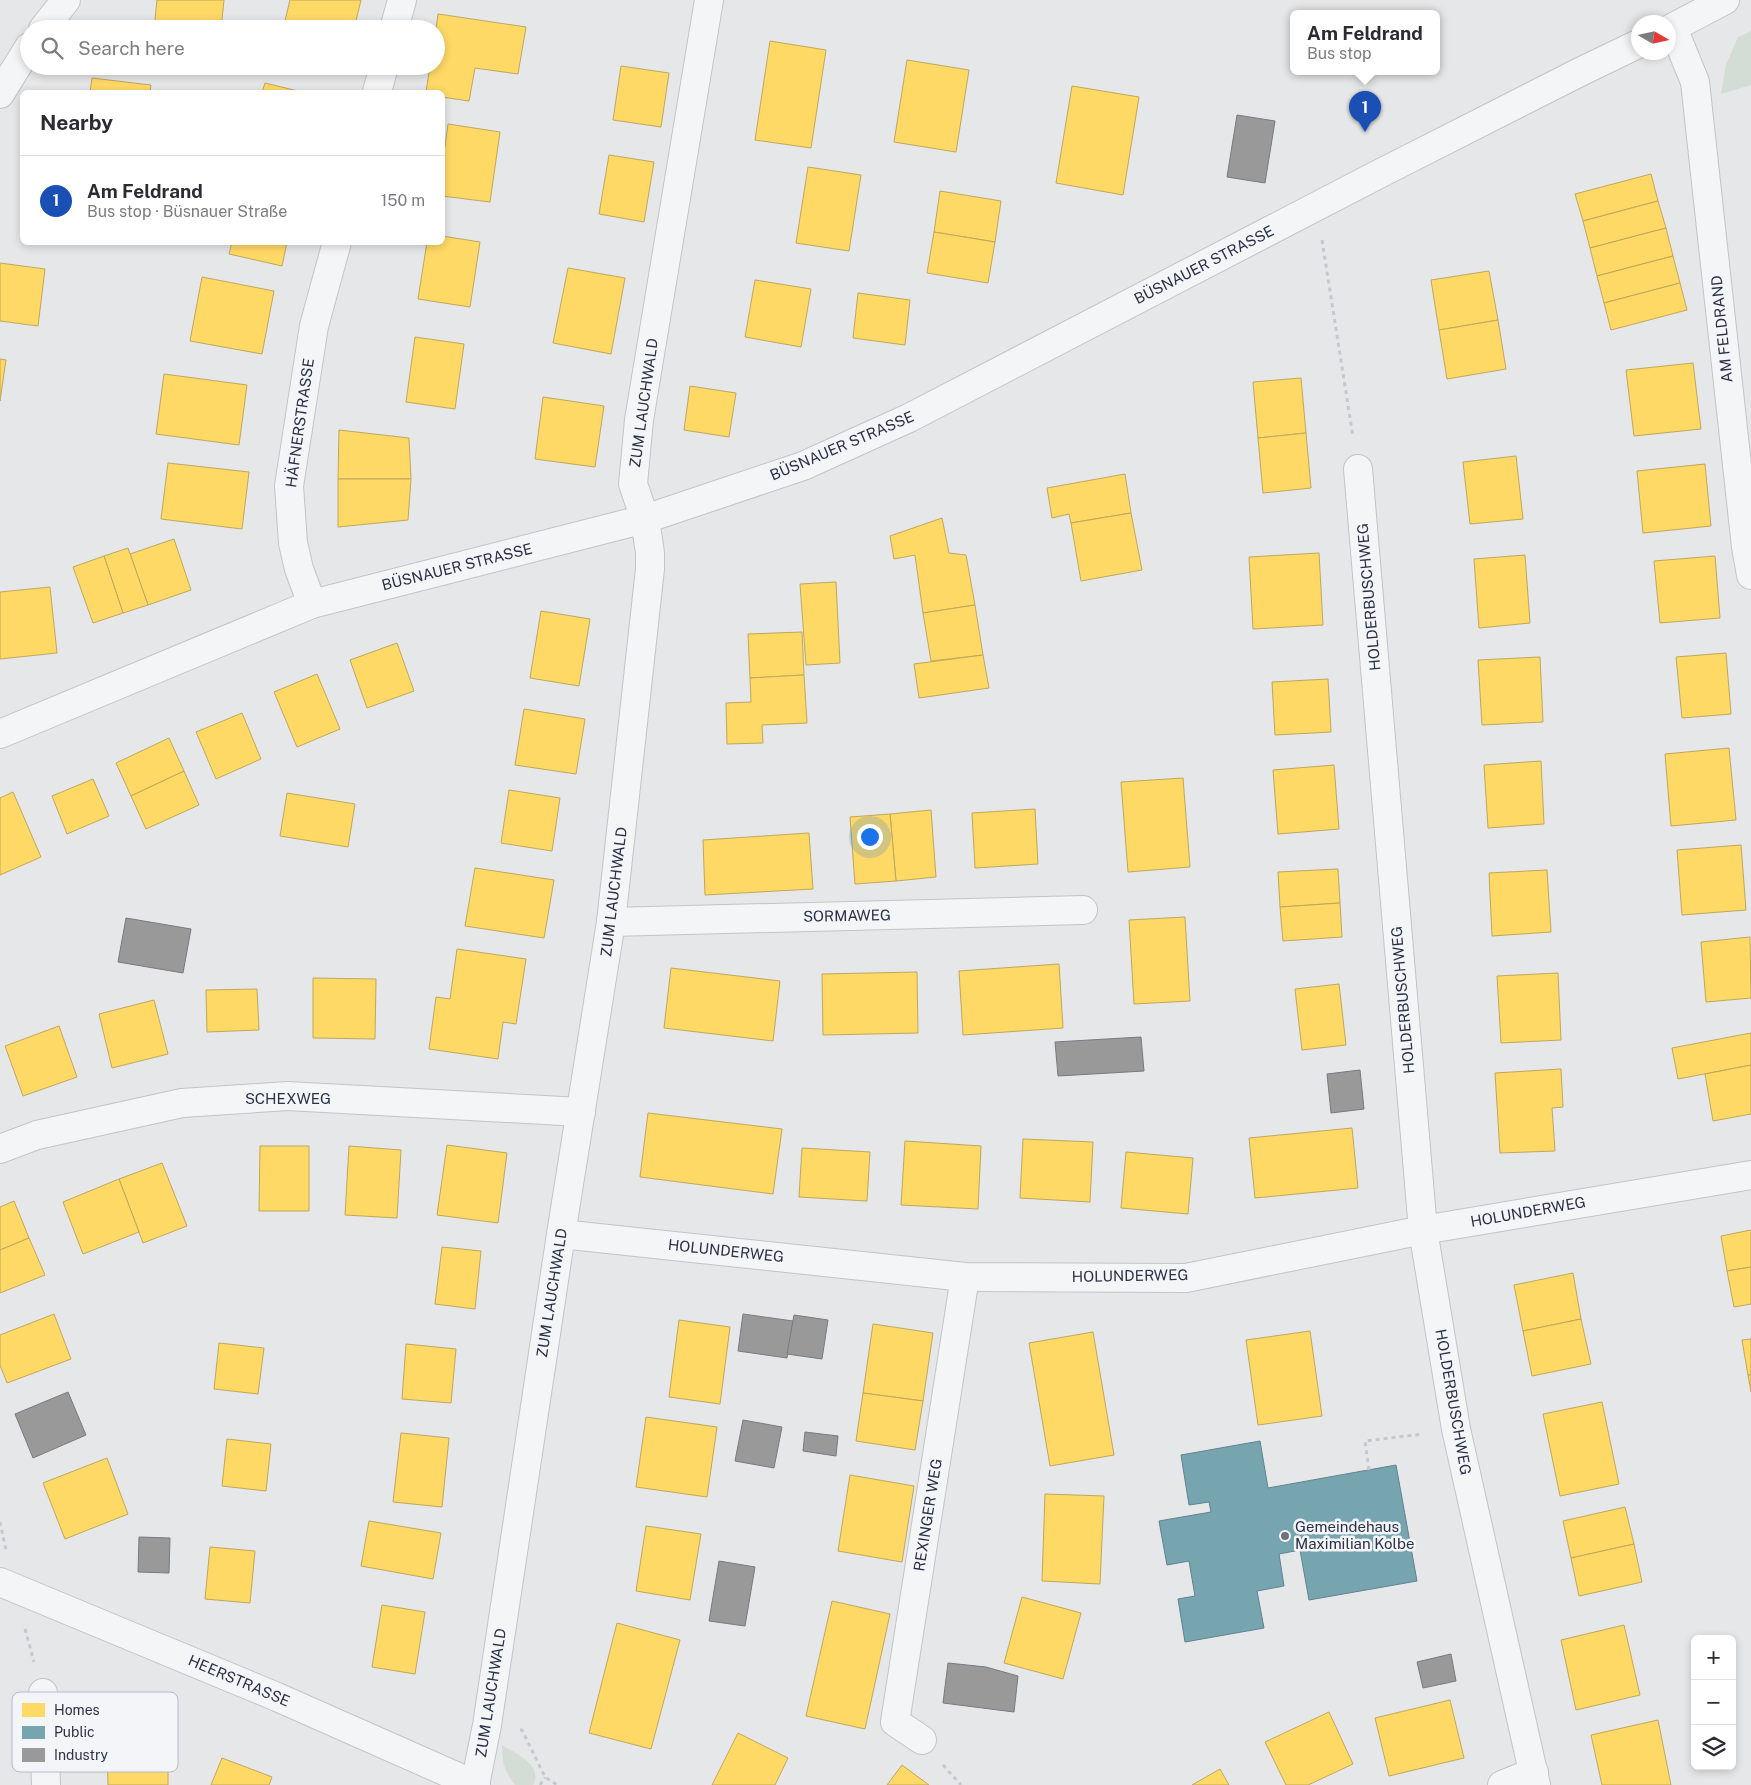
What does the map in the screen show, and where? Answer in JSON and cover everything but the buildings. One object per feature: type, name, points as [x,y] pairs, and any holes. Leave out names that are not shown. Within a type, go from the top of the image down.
[{"type":"street","points":[[50,20],[66,0]]},
{"type":"street","points":[[396,20],[402,0]]},
{"type":"street","name":"ZUM LAUCHWALD","points":[[476,1785],[487,1725],[561,1234],[611,922],[650,569],[650,553],[645,519],[633,484],[639,420],[709,0]]},
{"type":"street","points":[[1676,26],[1725,0]]},
{"type":"street","name":"AM FELDRAND","points":[[1676,40],[1695,82],[1746,547],[1751,575]]},
{"type":"street","name":"BÜSNAUER STRASSE","points":[[0,734],[312,604],[645,519],[803,466],[909,418],[1312,209],[1631,47]]},
{"type":"street","points":[[0,94],[20,62]]},
{"type":"street","points":[[378,90],[382,75]]},
{"type":"street","name":"HÄFNERSTRASSE","points":[[312,604],[299,569],[293,543],[289,486],[314,326],[336,245]]},
{"type":"street","name":"HOLDERBUSCHWEG","points":[[1358,470],[1423,1230],[1456,1429],[1535,1779]]},
{"type":"street","name":"SORMAWEG","points":[[611,922],[1083,910]]},
{"type":"street","name":"SCHEXWEG","points":[[0,1148],[37,1135],[182,1103],[288,1096],[581,1112]]},
{"type":"street","name":"HOLUNDERWEG","points":[[561,1234],[965,1277],[1186,1278],[1423,1230],[1751,1175]]},
{"type":"street","name":"REXINGER WEG","points":[[922,1740],[895,1722],[965,1277]]},
{"type":"street","name":"HEERSTRASSE","points":[[7,1585],[277,1697],[476,1785]]},
{"type":"street","points":[[46,1772],[46,1785]]},
{"type":"street","points":[[1502,1785],[1535,1779]]},
{"type":"path","points":[[1312,209],[1323,242],[1358,470]]},
{"type":"path","points":[[1369,1470],[1365,1441],[1408,1436]]},
{"type":"path","points":[[7,1585],[43,1692]]},
{"type":"path","points":[[487,1725],[522,1730],[545,1777],[557,1785]]},
{"type":"path","points":[[540,1785],[545,1777]]},
{"type":"shaded area","points":[[1751,31],[1751,85],[1721,94],[1726,65],[1738,37]]},
{"type":"shaded area","points":[[502,1745],[526,1760],[535,1771],[533,1785],[515,1785],[504,1766]]},
{"type":"place","name":"Am Feldrand","points":[[1365,132]]},
{"type":"place","name":"Gemeindehaus Maximilian Kolbe","points":[[1285,1536]]}]
